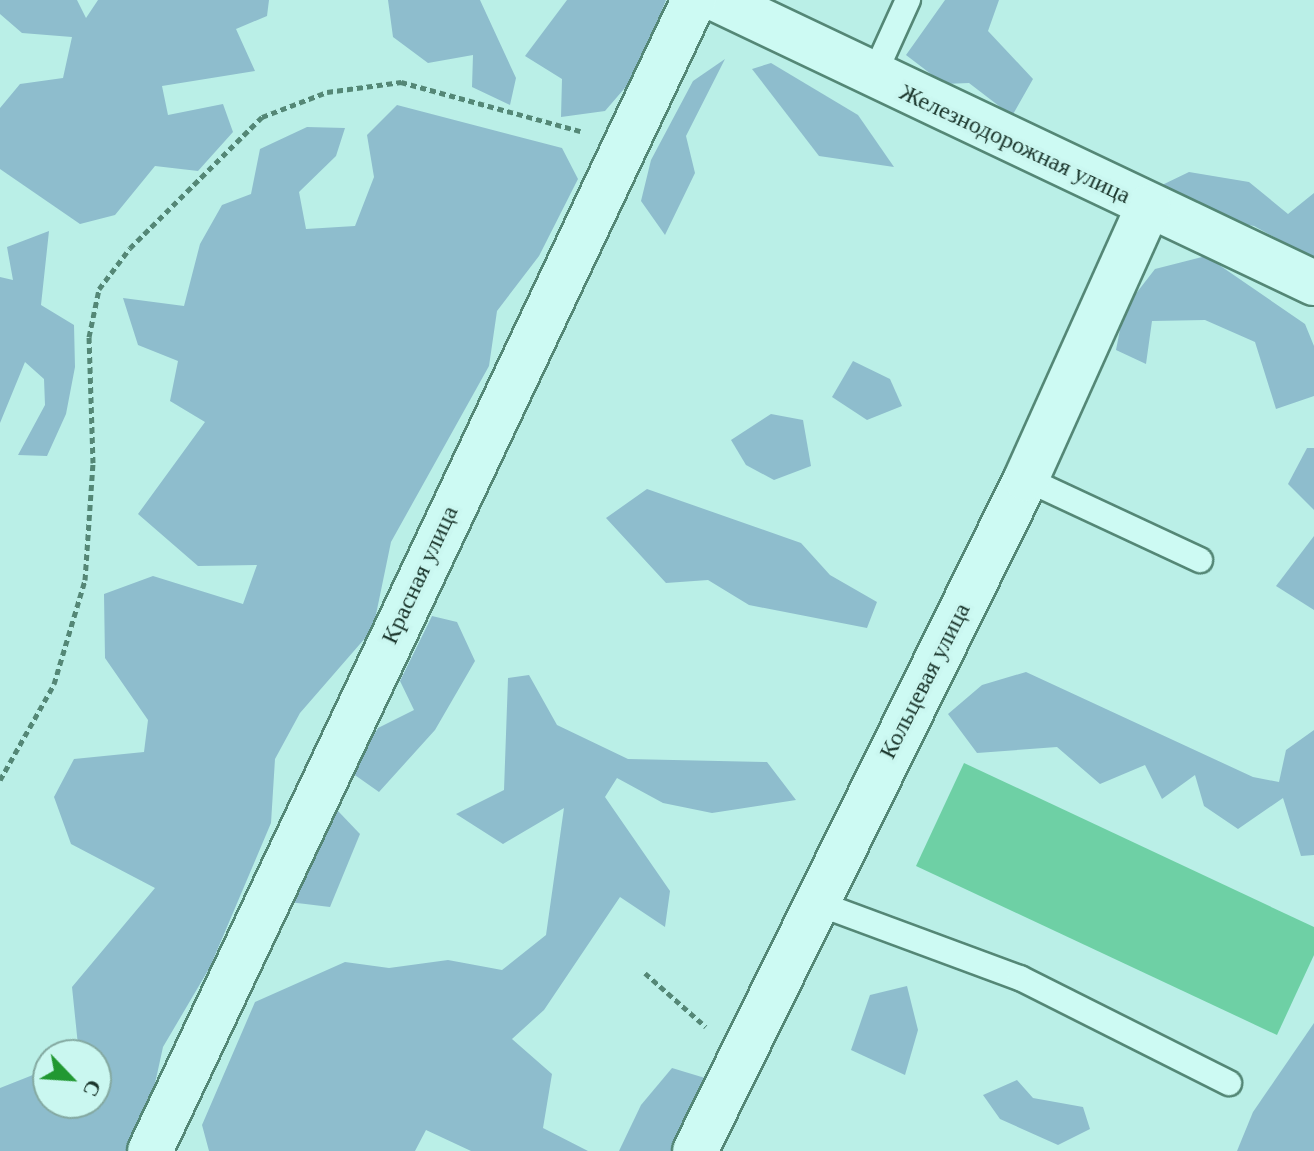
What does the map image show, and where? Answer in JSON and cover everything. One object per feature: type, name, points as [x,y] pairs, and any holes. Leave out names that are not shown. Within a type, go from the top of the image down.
[{"type":"street","name":"Красная улица","points":[[150,1151],[625,137],[694,0]]},
{"type":"street","name":"Железнодорожная улица","points":[[718,0],[873,77],[1314,283]]},
{"type":"street","name":"Кольцевая улица","points":[[695,1151],[814,902],[1026,479],[1148,207]]},
{"type":"lane","points":[[873,77],[908,0]]},
{"type":"lane","points":[[1026,479],[1200,560]]},
{"type":"lane","points":[[814,902],[1020,978],[1229,1083]]},
{"type":"path","points":[[0,780],[54,684],[85,580],[93,463],[89,337],[99,289],[130,248],[262,117],[327,92],[401,82],[563,129],[625,137]]},
{"type":"path","points":[[645,973],[740,1056]]},
{"type":"shaded area","points":[[0,0],[77,0],[86,18],[98,0],[269,0],[267,16],[236,29],[255,71],[162,86],[168,115],[223,104],[233,132],[198,171],[155,166],[115,215],[80,224],[0,169],[0,108],[20,84],[63,78],[72,37],[22,33],[0,14]]},
{"type":"shaded area","points":[[388,0],[480,0],[516,78],[510,105],[472,87],[473,55],[428,63],[393,37]]},
{"type":"shaded area","points":[[567,0],[666,0],[636,75],[605,111],[561,117],[562,79],[525,56]]},
{"type":"shaded area","points":[[945,0],[999,0],[988,31],[1033,79],[1012,116],[969,83],[944,84],[906,55]]},
{"type":"shaded area","points":[[725,59],[686,136],[695,173],[665,235],[641,201],[651,160],[693,81]]},
{"type":"shaded area","points":[[771,63],[858,115],[894,167],[819,156],[752,69]]},
{"type":"shaded area","points":[[397,105],[562,148],[578,179],[539,256],[497,311],[489,366],[391,542],[373,629],[300,713],[275,759],[271,823],[210,967],[163,1047],[149,1111],[129,1151],[0,1151],[0,1088],[32,1075],[32,1119],[112,1119],[112,1039],[77,1039],[72,987],[155,888],[71,844],[54,797],[74,759],[144,752],[148,720],[105,658],[104,594],[153,576],[243,604],[257,565],[198,566],[138,514],[205,422],[170,401],[178,361],[138,345],[123,298],[184,306],[200,244],[222,205],[251,194],[260,149],[307,127],[345,128],[336,156],[299,192],[306,229],[355,226],[374,177],[367,135]]},
{"type":"shaded area","points":[[1189,172],[1249,182],[1288,214],[1314,193],[1314,259],[1254,226],[1203,217],[1160,186]]},
{"type":"shaded area","points":[[49,231],[41,305],[74,325],[75,367],[66,414],[47,456],[18,455],[45,405],[44,379],[25,362],[0,423],[0,277],[13,280],[7,247]]},
{"type":"shaded area","points":[[1206,256],[1305,324],[1314,346],[1314,396],[1276,409],[1255,342],[1205,320],[1152,321],[1146,364],[1116,350],[1124,309],[1155,269]]},
{"type":"shaded area","points":[[853,361],[890,379],[902,406],[867,420],[832,397]]},
{"type":"shaded area","points":[[771,414],[803,420],[811,466],[774,480],[746,465],[731,440]]},
{"type":"shaded area","points":[[1307,448],[1314,448],[1314,510],[1288,484]]},
{"type":"shaded area","points":[[647,489],[801,543],[830,575],[877,602],[867,628],[749,605],[708,580],[666,583],[606,518]]},
{"type":"shaded area","points":[[1314,536],[1314,610],[1276,586]]},
{"type":"shaded area","points":[[432,616],[457,622],[475,661],[435,730],[379,792],[352,773],[378,728],[414,710],[400,681]]},
{"type":"shaded area","points":[[1026,672],[1253,777],[1279,782],[1286,750],[1314,730],[1314,855],[1301,856],[1283,798],[1238,829],[1204,806],[1195,775],[1162,799],[1145,765],[1100,784],[1057,747],[977,753],[948,714],[982,685]]},
{"type":"shaded area","points":[[529,675],[557,725],[628,759],[767,762],[796,800],[712,813],[663,803],[617,778],[605,797],[670,891],[665,927],[620,897],[544,1010],[512,1039],[552,1074],[543,1128],[588,1151],[471,1151],[426,1130],[415,1151],[209,1151],[202,1125],[255,1002],[345,962],[389,968],[448,960],[502,970],[546,935],[564,808],[503,844],[456,814],[504,790],[508,678]]},
{"type":"shaded area","points":[[338,811],[360,834],[330,907],[289,902],[310,848]]},
{"type":"shaded area","points":[[907,986],[918,1030],[905,1075],[851,1050],[870,995]]},
{"type":"shaded area","points":[[1314,1023],[1314,1151],[1237,1151],[1253,1112]]},
{"type":"shaded area","points":[[672,1068],[705,1078],[677,1151],[619,1151],[641,1105]]},
{"type":"shaded area","points":[[1017,1080],[1033,1098],[1083,1107],[1090,1129],[1058,1145],[1000,1119],[983,1095]]},
{"type":"building","points":[[964,763],[1314,927],[1314,955],[1277,1035],[916,866]]}]
